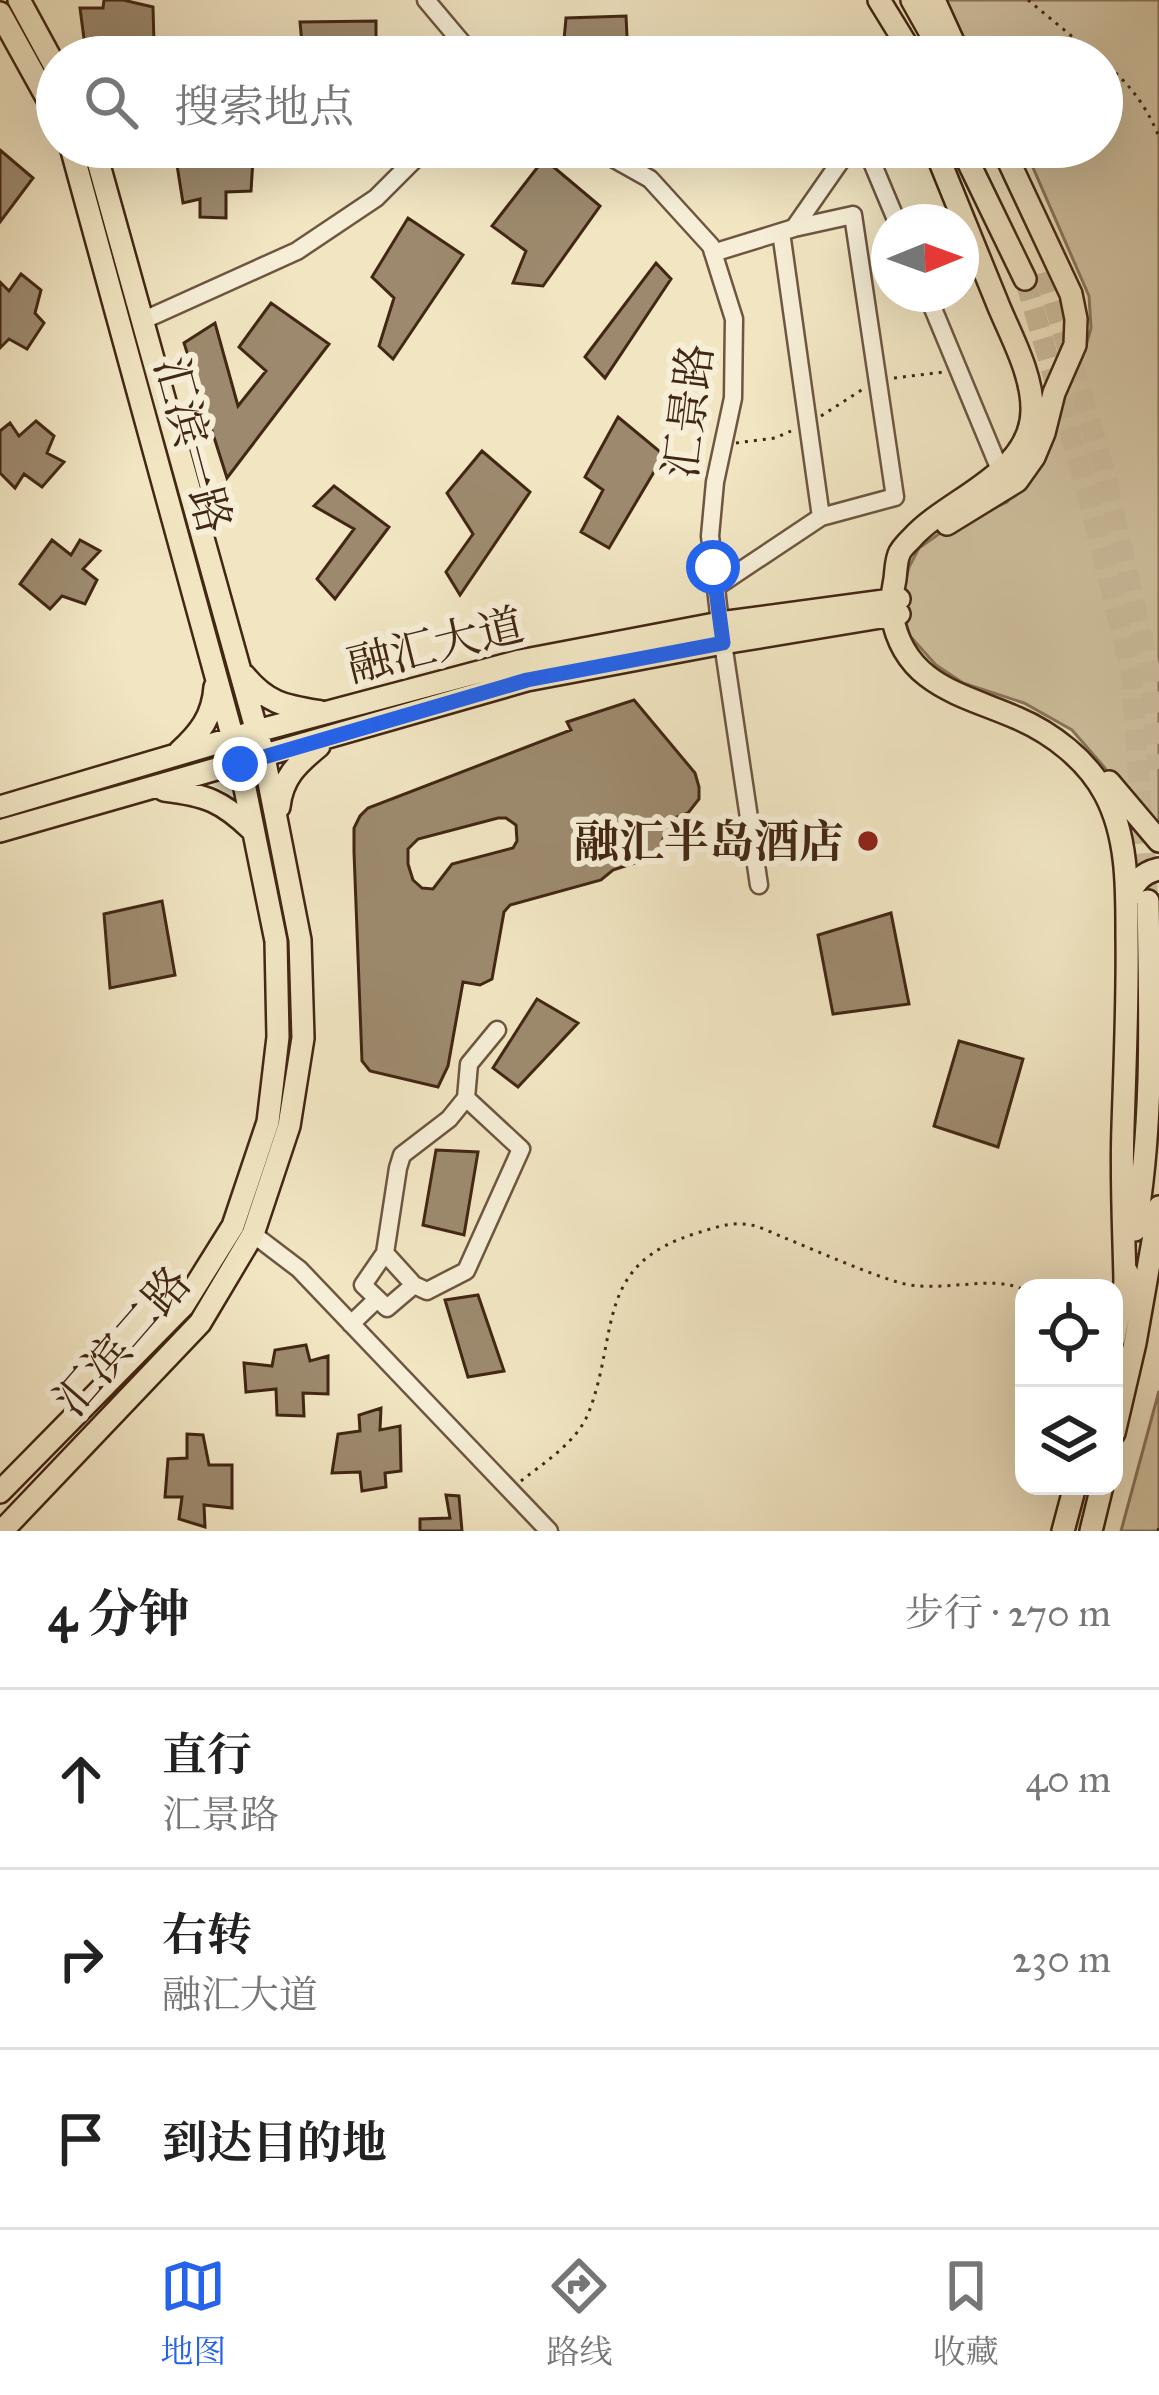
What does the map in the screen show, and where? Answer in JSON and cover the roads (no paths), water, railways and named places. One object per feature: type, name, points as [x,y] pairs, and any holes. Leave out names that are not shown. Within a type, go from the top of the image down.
[{"type":"main road","points":[[19,0],[39,36]]},
{"type":"main road","points":[[911,0],[932,36]]},
{"type":"main road","points":[[934,0],[950,36]]},
{"type":"main road","points":[[879,1],[892,36]]},
{"type":"main road","points":[[879,1],[901,36]]},
{"type":"main road","points":[[0,13],[36,78]]},
{"type":"main road","name":"汇滨一路","points":[[77,168],[240,764]]},
{"type":"main road","name":"汇滨一路","points":[[100,168],[264,757]]},
{"type":"main road","points":[[943,168],[1022,364],[1033,405],[1022,446],[1000,470],[921,528],[900,551],[895,607],[900,642],[911,662],[930,680],[1050,735],[1086,767],[1105,792],[1116,819],[1137,901]]},
{"type":"main road","points":[[973,168],[1035,276],[999,168]]},
{"type":"main road","points":[[1012,168],[1071,294],[1075,345],[1034,457],[1017,481],[908,552],[895,607],[917,656],[934,673],[956,687],[1026,712],[1055,728],[1094,761],[1159,841]]},
{"type":"main road","name":"融汇大道","points":[[0,807],[257,731],[520,662],[895,607]]},
{"type":"main road","name":"融汇大道","points":[[0,830],[527,680],[721,633]]},
{"type":"main road","points":[[240,670],[258,692],[276,703],[327,713]]},
{"type":"main road","points":[[175,755],[207,720],[216,675]]},
{"type":"main road","points":[[278,820],[281,789],[291,770],[329,737]]},
{"type":"main road","name":"汇滨二路","points":[[2,1531],[200,1323],[254,1234],[289,1126],[303,1038],[301,940],[264,757]]},
{"type":"main road","name":"汇滨二路","points":[[0,1492],[183,1306],[233,1226],[268,1122],[278,1037],[276,941],[240,764]]},
{"type":"main road","points":[[151,788],[209,798],[230,808],[254,832]]},
{"type":"main road","points":[[1120,1387],[1125,1282],[1145,1136],[1150,1018],[1133,885],[1159,869]]},
{"type":"main road","points":[[1125,1341],[1159,1208]]},
{"type":"main road","points":[[1125,1341],[1159,1271]]},
{"type":"main road","points":[[1063,1531],[1073,1495]]},
{"type":"main road","points":[[1091,1531],[1100,1495]]},
{"type":"street","points":[[426,0],[456,36]]},
{"type":"street","points":[[144,320],[297,251],[376,198],[407,168]]},
{"type":"street","name":"汇景路","points":[[630,168],[650,179],[711,246],[734,319],[733,398],[715,482],[710,536],[759,885]]},
{"type":"street","points":[[821,517],[787,230],[834,168]]},
{"type":"street","points":[[874,168],[889,204]]},
{"type":"street","points":[[713,253],[853,215],[895,497],[821,517],[716,587]]},
{"type":"street","points":[[934,312],[1000,470]]},
{"type":"street","points":[[414,1286],[387,1308],[363,1285],[385,1253],[402,1156],[466,1098],[470,1064],[497,1030]]},
{"type":"street","points":[[385,1253],[414,1286],[427,1291],[466,1271],[521,1149],[466,1098]]},
{"type":"street","points":[[254,1234],[299,1269],[549,1531]]},
{"type":"street","points":[[351,1324],[377,1299]]},
{"type":"street","points":[[22,1531],[34,1498]]},
{"type":"tunnel","points":[[1045,272],[1104,469],[1149,668],[1159,769]]},
{"type":"tunnel","points":[[1025,279],[1084,480],[1131,671],[1148,901]]},
{"type":"place","name":"融汇半岛酒店","points":[[868,841]]}]
